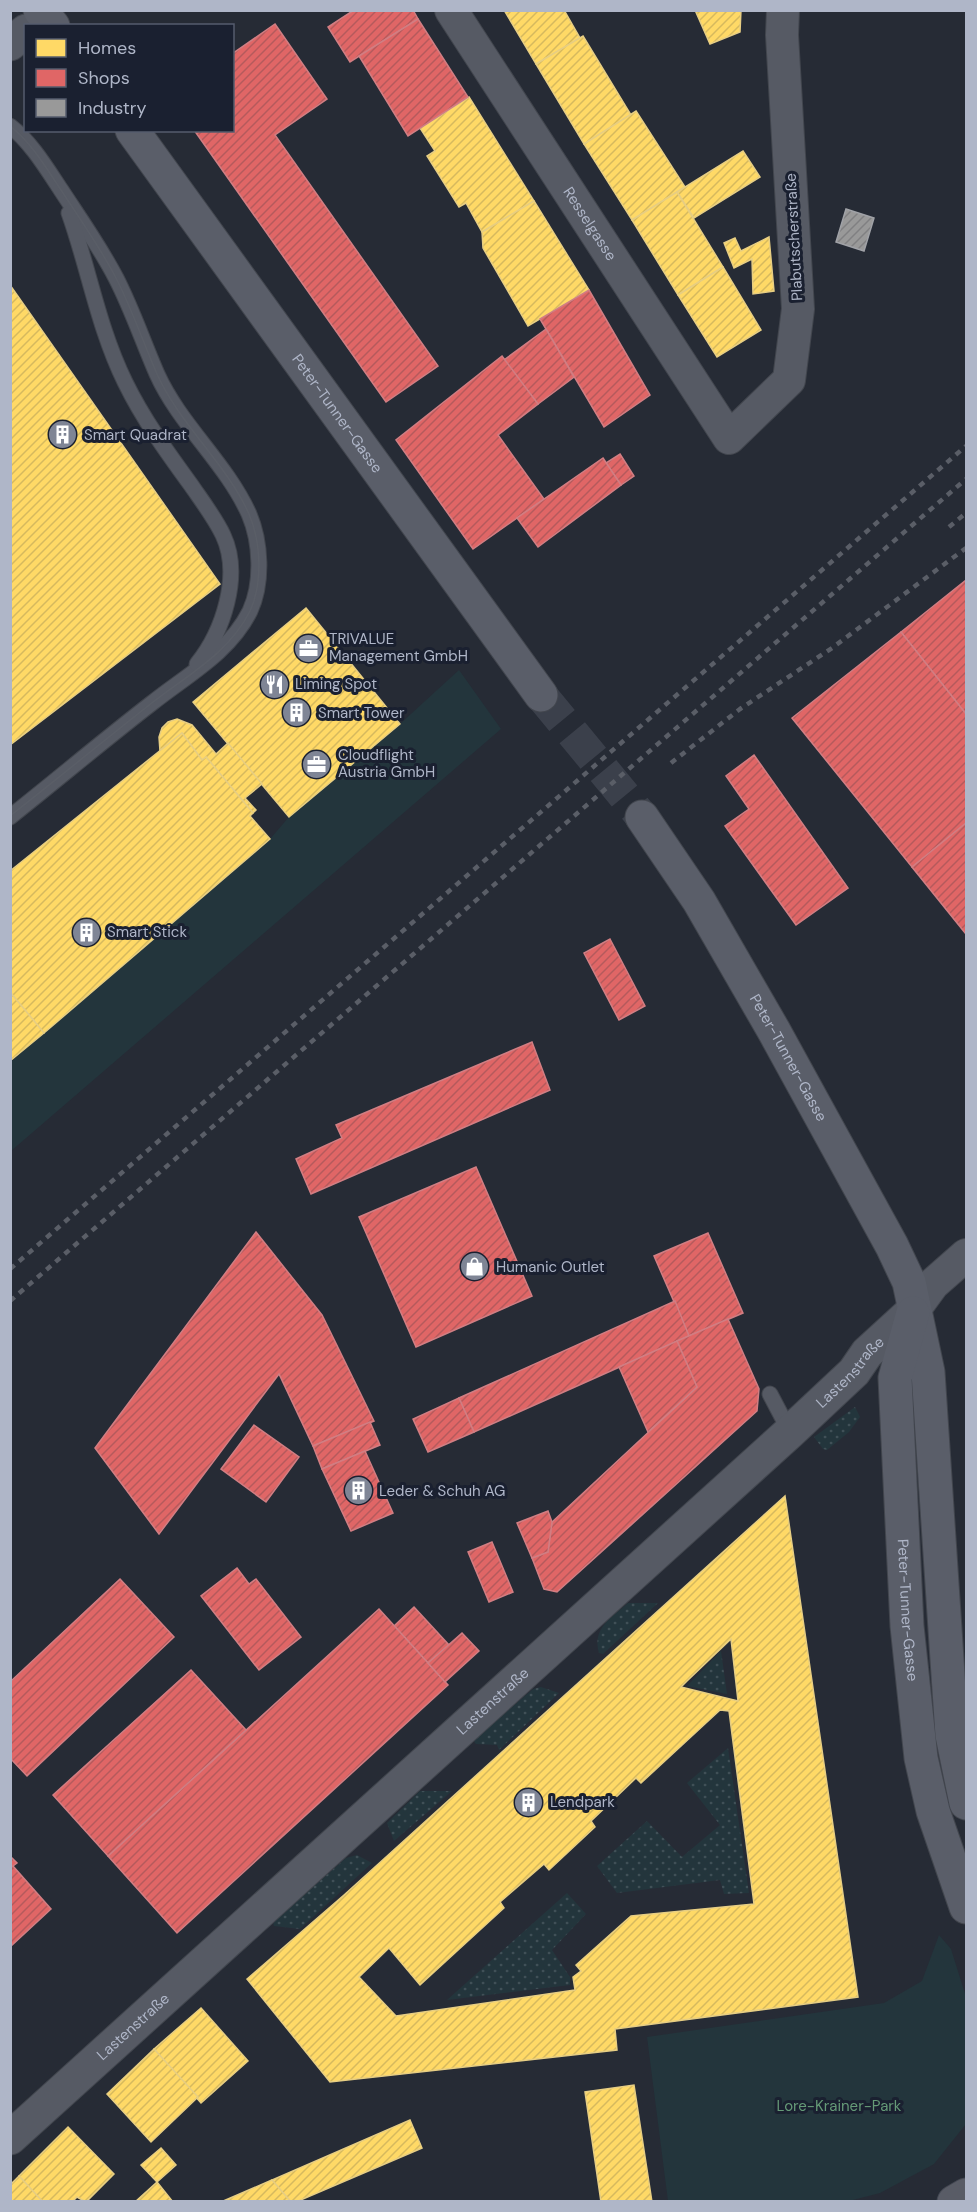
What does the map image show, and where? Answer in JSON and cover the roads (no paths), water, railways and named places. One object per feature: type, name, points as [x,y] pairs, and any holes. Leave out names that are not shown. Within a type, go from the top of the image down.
[{"type":"main road","name":"Peter-Tunner-Gasse","points":[[133,132],[541,695]]},
{"type":"main road","name":"Peter-Tunner-Gasse","points":[[642,817],[699,901],[837,1143],[897,1254],[909,1282],[928,1372],[952,1735],[966,1803]]},
{"type":"main road","name":"Peter-Tunner-Gasse","points":[[914,1310],[896,1378],[907,1626],[921,1758],[933,1811],[966,1907]]},
{"type":"main road","points":[[954,2202],[966,2195]]},
{"type":"street","name":"Resselgasse","points":[[451,10],[729,438]]},
{"type":"street","name":"Plabutscherstraße","points":[[729,438],[789,380],[798,309],[782,35],[783,10]]},
{"type":"street","points":[[10,44],[24,32]]},
{"type":"street","name":"Lastenstraße","points":[[10,2138],[790,1432],[854,1372],[867,1353],[914,1310],[933,1284],[966,1255]]},
{"type":"lane","points":[[10,126],[47,168],[100,247],[118,280],[170,397],[249,514],[255,536],[258,582],[250,610],[236,633],[217,655],[189,674],[10,817]]},
{"type":"lane","points":[[63,193],[77,235],[97,313],[124,381],[143,416],[224,537],[229,562],[228,596],[223,622],[208,651],[189,674]]},
{"type":"lane","points":[[770,1394],[790,1432]]},
{"type":"tunnel","points":[[541,695],[642,817]]},
{"type":"tram line","points":[[10,126],[32,148],[90,233],[110,267],[167,393],[228,478],[249,514],[256,537],[259,563],[257,588],[250,611],[241,627],[218,653],[10,816]]},
{"type":"railway","points":[[10,1269],[966,446]]},
{"type":"railway","points":[[10,1301],[966,479]]},
{"type":"railway","points":[[949,527],[966,513]]},
{"type":"railway","points":[[671,763],[740,709],[832,648],[966,548]]},
{"type":"place","name":"Smart Quadrat","points":[[63,435]]},
{"type":"place","name":"TRIVALUE Management GmbH","points":[[308,648]]},
{"type":"place","name":"Liming Spot","points":[[274,684]]},
{"type":"place","name":"Smart Tower","points":[[297,713]]},
{"type":"place","name":"Cloudflight Austria GmbH","points":[[317,764]]},
{"type":"place","name":"Smart Stick","points":[[86,932]]},
{"type":"place","name":"Humanic Outlet","points":[[475,1267]]},
{"type":"place","name":"Leder & Schuh AG","points":[[358,1491]]},
{"type":"place","name":"Lendpark","points":[[529,1802]]},
{"type":"park label","name":"Lore-Krainer-Park","points":[[839,2106]]}]
